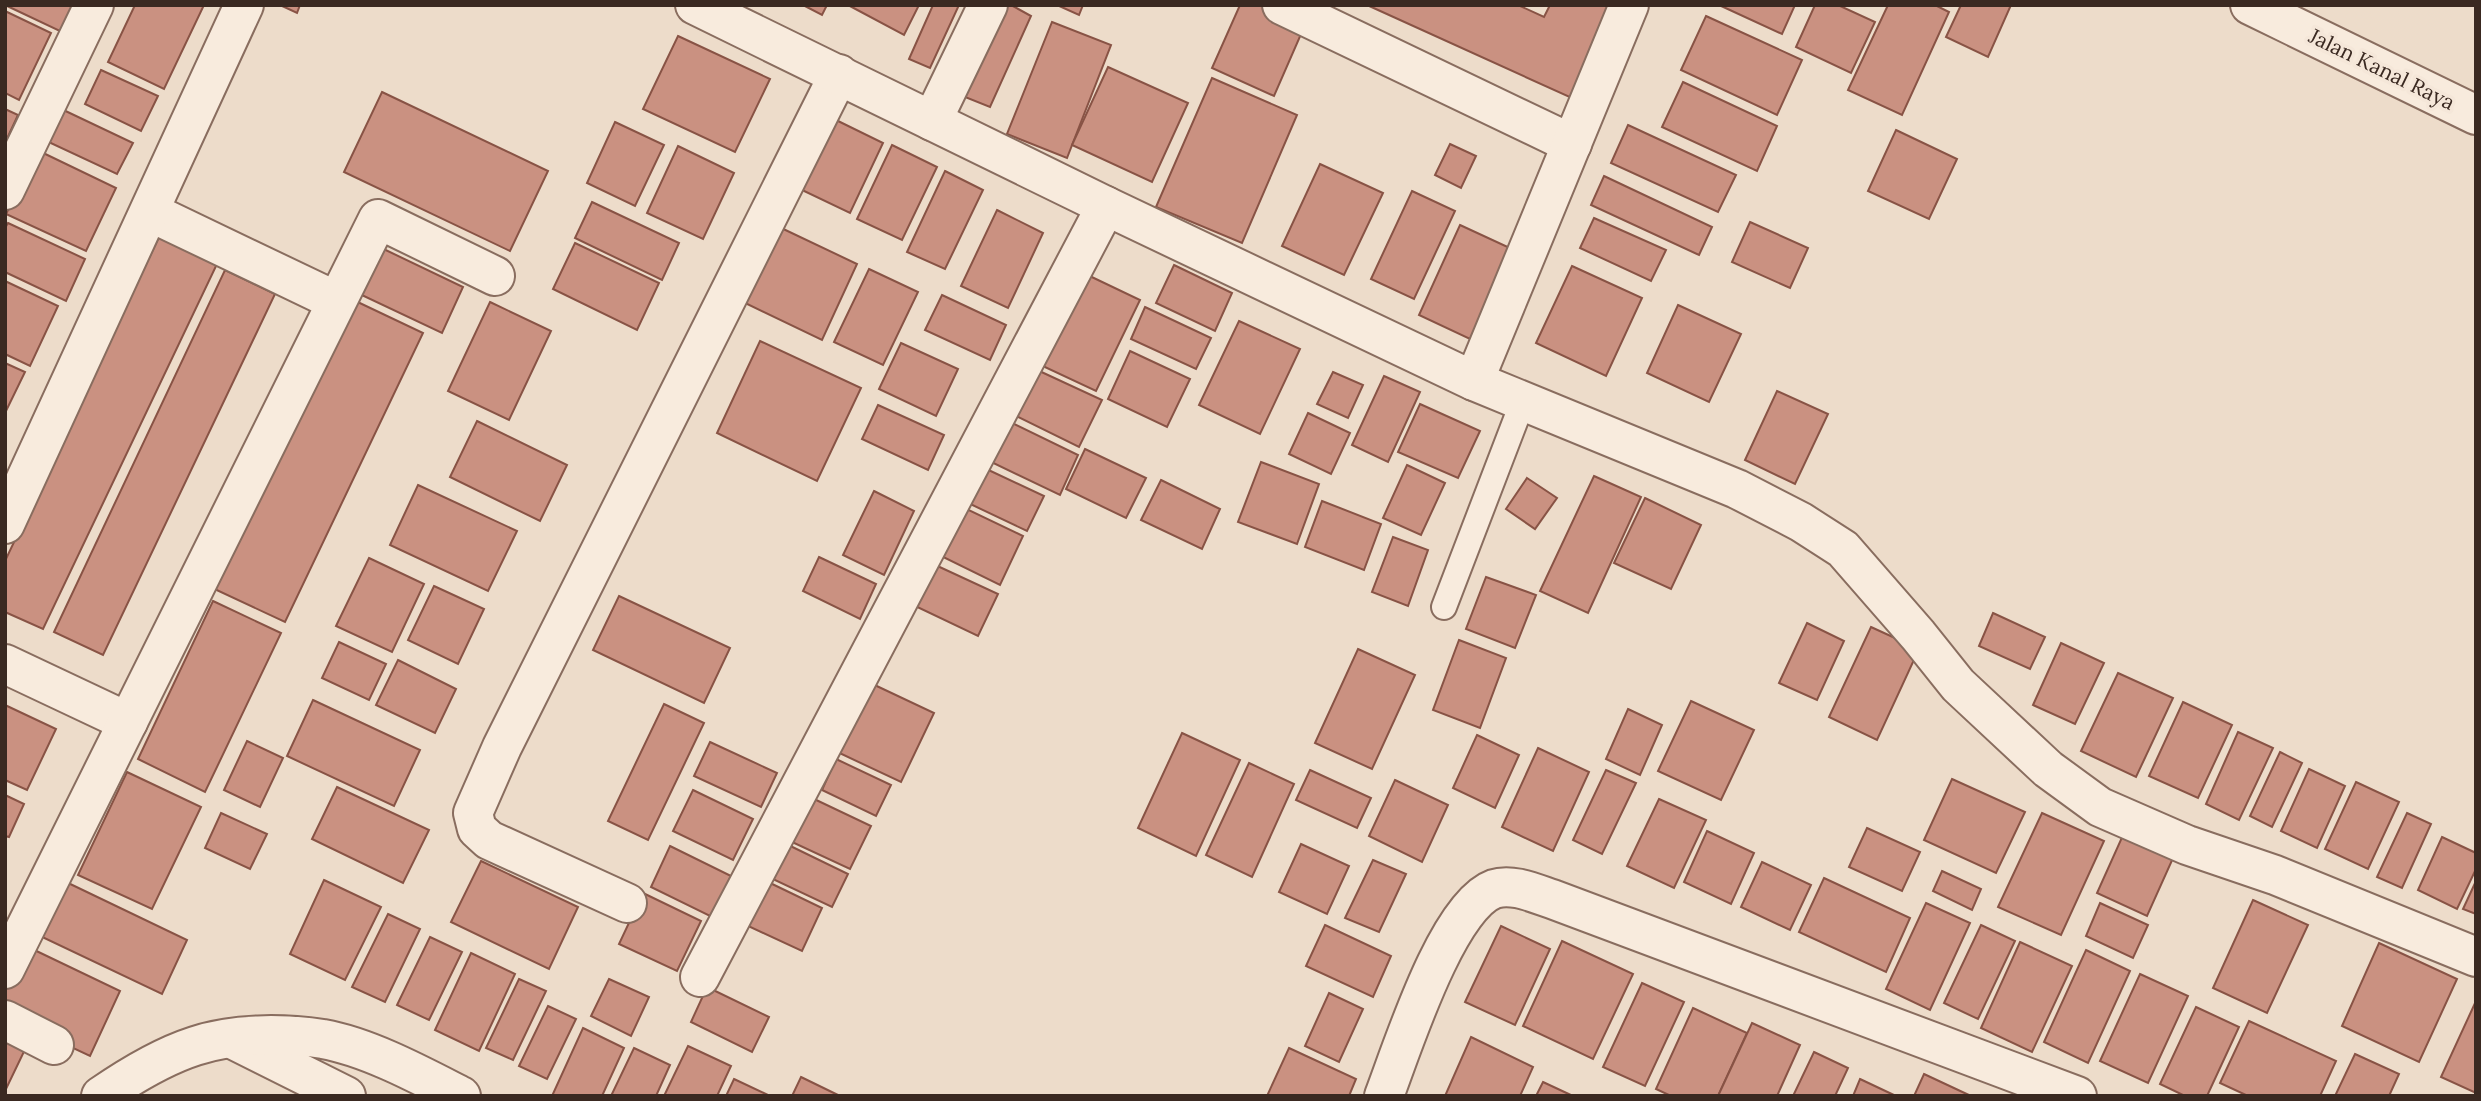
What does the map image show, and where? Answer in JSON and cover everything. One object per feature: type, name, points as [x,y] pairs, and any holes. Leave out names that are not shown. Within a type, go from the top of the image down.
[{"type":"street","points":[[5,190],[94,5]]},
{"type":"street","points":[[5,524],[244,5]]},
{"type":"street","points":[[695,5],[1106,206],[1474,381],[1737,489],[1801,523],[1843,549],[1958,685],[2048,769],[2101,807],[2187,845],[2275,875],[2476,957]]},
{"type":"street","points":[[932,121],[988,5]]},
{"type":"street","points":[[1282,5],[1572,144]]},
{"type":"street","points":[[1474,381],[1629,5]]},
{"type":"street","name":"Jalan Kanal Raya","points":[[2250,5],[2476,115]]},
{"type":"street","points":[[626,903],[481,835],[474,820],[475,805],[839,74]]},
{"type":"street","points":[[701,977],[1106,206]]},
{"type":"street","points":[[150,212],[337,300]]},
{"type":"street","points":[[5,969],[377,219],[495,275]]},
{"type":"street","points":[[5,664],[128,722]]},
{"type":"street","points":[[1384,1096],[1415,1015],[1452,931],[1465,912],[1481,896],[1496,888],[1518,888],[1552,899],[2077,1096]]},
{"type":"street","points":[[5,1020],[54,1045]]},
{"type":"street","points":[[101,1096],[133,1074],[196,1046],[276,1035],[325,1040],[367,1053],[461,1096]]},
{"type":"street","points":[[232,1039],[346,1096]]},
{"type":"lane","points":[[1444,607],[1523,401]]},
{"type":"building","points":[[5,5],[77,5],[64,33]]},
{"type":"building","points":[[135,5],[204,5],[164,89],[108,62]]},
{"type":"building","points":[[280,5],[300,5],[297,13]]},
{"type":"building","points":[[803,5],[827,5],[822,15]]},
{"type":"building","points":[[848,5],[919,5],[904,35]]},
{"type":"building","points":[[933,5],[959,5],[930,68],[909,59]]},
{"type":"building","points":[[994,5],[1011,5],[1031,16],[990,107],[955,93]]},
{"type":"building","points":[[1057,5],[1083,5],[1079,15]]},
{"type":"building","points":[[1240,5],[1262,5],[1305,25],[1274,96],[1212,68]]},
{"type":"building","points":[[1367,5],[1518,5],[1544,17],[1550,5],[1617,5],[1574,99]]},
{"type":"building","points":[[1719,5],[1795,5],[1782,34]]},
{"type":"building","points":[[1815,5],[1838,5],[1875,22],[1851,73],[1796,47]]},
{"type":"building","points":[[1888,5],[1935,5],[1949,12],[1902,115],[1848,90]]},
{"type":"building","points":[[1961,5],[2011,5],[1988,57],[1946,37]]},
{"type":"building","points":[[5,11],[51,33],[19,100],[5,93]]},
{"type":"building","points":[[1706,16],[1802,60],[1777,115],[1681,70]]},
{"type":"building","points":[[1052,22],[1111,45],[1067,158],[1007,134]]},
{"type":"building","points":[[678,36],[770,79],[735,152],[643,109]]},
{"type":"building","points":[[1108,67],[1188,103],[1152,182],[1072,145]]},
{"type":"building","points":[[101,70],[158,96],[141,131],[85,104]]},
{"type":"building","points":[[1212,78],[1297,115],[1242,243],[1156,207]]},
{"type":"building","points":[[1683,82],[1777,126],[1757,171],[1662,127]]},
{"type":"building","points":[[382,92],[548,171],[510,251],[344,172]]},
{"type":"building","points":[[55,106],[133,143],[117,174],[40,138]]},
{"type":"building","points":[[5,109],[18,115],[5,143]]},
{"type":"building","points":[[836,120],[883,143],[850,213],[802,190]]},
{"type":"building","points":[[615,122],[664,145],[635,206],[587,183]]},
{"type":"building","points":[[1628,125],[1736,175],[1718,212],[1611,163]]},
{"type":"building","points":[[1896,130],[1957,159],[1929,219],[1868,191]]},
{"type":"building","points":[[1450,144],[1476,156],[1461,188],[1435,175]]},
{"type":"building","points":[[892,145],[937,167],[902,240],[857,219]]},
{"type":"building","points":[[678,146],[734,173],[703,239],[647,213]]},
{"type":"building","points":[[37,150],[116,188],[86,251],[6,214]]},
{"type":"building","points":[[1320,164],[1383,193],[1344,275],[1282,246]]},
{"type":"building","points":[[945,171],[983,190],[945,269],[907,252]]},
{"type":"building","points":[[1604,176],[1712,227],[1699,255],[1591,205]]},
{"type":"building","points":[[1412,191],[1455,211],[1414,299],[1371,279]]},
{"type":"building","points":[[592,202],[679,243],[662,280],[575,238]]},
{"type":"building","points":[[997,210],[1043,233],[1008,308],[961,286]]},
{"type":"building","points":[[1594,218],[1666,250],[1651,281],[1580,248]]},
{"type":"building","points":[[1750,222],[1808,248],[1790,288],[1732,262]]},
{"type":"building","points":[[8,223],[85,259],[66,301],[5,272],[5,228]]},
{"type":"building","points":[[1460,225],[1512,249],[1470,339],[1419,315]]},
{"type":"building","points":[[777,226],[857,264],[822,340],[741,301]]},
{"type":"building","points":[[159,237],[217,264],[43,629],[5,612],[5,561]]},
{"type":"building","points":[[371,243],[463,287],[442,333],[349,289]]},
{"type":"building","points":[[575,243],[659,283],[637,330],[553,289]]},
{"type":"building","points":[[1174,265],[1232,293],[1215,331],[1156,303]]},
{"type":"building","points":[[1572,266],[1642,298],[1606,376],[1536,343]]},
{"type":"building","points":[[869,269],[918,292],[883,365],[834,342]]},
{"type":"building","points":[[1075,269],[1140,300],[1096,391],[1032,361]]},
{"type":"building","points":[[225,270],[275,294],[103,655],[54,632]]},
{"type":"building","points":[[5,281],[58,306],[30,366],[5,354]]},
{"type":"building","points":[[942,295],[1006,325],[990,360],[925,330]]},
{"type":"building","points":[[345,296],[423,333],[285,622],[208,586]]},
{"type":"building","points":[[490,302],[551,331],[509,420],[448,391]]},
{"type":"building","points":[[1678,305],[1741,334],[1709,402],[1647,373]]},
{"type":"building","points":[[1145,307],[1211,338],[1196,369],[1131,339]]},
{"type":"building","points":[[1239,321],[1300,349],[1260,434],[1199,405]]},
{"type":"building","points":[[760,341],[861,388],[817,481],[717,433]]},
{"type":"building","points":[[901,343],[958,369],[936,416],[879,389]]},
{"type":"building","points":[[1130,351],[1190,379],[1167,427],[1108,399]]},
{"type":"building","points":[[5,363],[25,372],[5,413]]},
{"type":"building","points":[[1035,369],[1102,400],[1079,447],[1014,415]]},
{"type":"building","points":[[1333,372],[1363,385],[1348,418],[1317,404]]},
{"type":"building","points":[[1384,376],[1420,392],[1388,462],[1352,445]]},
{"type":"building","points":[[1777,391],[1828,414],[1795,484],[1745,460]]},
{"type":"building","points":[[1420,404],[1480,431],[1458,478],[1398,452]]},
{"type":"building","points":[[878,405],[944,435],[928,470],[862,439]]},
{"type":"building","points":[[1308,413],[1350,433],[1331,474],[1289,454]]},
{"type":"building","points":[[1002,418],[1078,455],[1060,495],[983,458]]},
{"type":"building","points":[[477,421],[567,465],[540,521],[450,477]]},
{"type":"building","points":[[1085,449],[1146,478],[1126,518],[1066,489]]},
{"type":"building","points":[[1261,462],[1319,484],[1297,544],[1238,522]]},
{"type":"building","points":[[1407,465],[1445,483],[1421,535],[1383,518]]},
{"type":"building","points":[[980,466],[1044,496],[1027,531],[964,501]]},
{"type":"building","points":[[1594,476],[1641,497],[1588,613],[1540,591]]},
{"type":"building","points":[[1527,478],[1557,498],[1535,529],[1506,509]]},
{"type":"building","points":[[1161,480],[1220,509],[1202,549],[1141,520]]},
{"type":"building","points":[[418,485],[517,531],[488,591],[390,545]]},
{"type":"building","points":[[874,491],[914,511],[884,575],[843,555]]},
{"type":"building","points":[[1645,498],[1701,525],[1671,589],[1614,563]]},
{"type":"building","points":[[1322,501],[1381,524],[1364,570],[1305,547]]},
{"type":"building","points":[[954,503],[1023,536],[1000,585],[931,551]]},
{"type":"building","points":[[1393,537],[1428,550],[1408,606],[1372,592]]},
{"type":"building","points":[[819,557],[876,584],[860,619],[803,591]]},
{"type":"building","points":[[369,558],[424,584],[392,652],[336,626]]},
{"type":"building","points":[[931,563],[998,594],[978,636],[911,604]]},
{"type":"building","points":[[1486,577],[1536,595],[1515,648],[1466,629]]},
{"type":"building","points":[[434,586],[484,609],[458,664],[408,640]]},
{"type":"building","points":[[619,596],[730,648],[704,703],[593,650]]},
{"type":"building","points":[[213,601],[281,633],[205,792],[138,759]]},
{"type":"building","points":[[1993,613],[2045,637],[2030,669],[1979,646]]},
{"type":"building","points":[[1807,623],[1844,641],[1817,700],[1779,683]]},
{"type":"building","points":[[1871,627],[1919,649],[1877,740],[1829,717]]},
{"type":"building","points":[[1459,640],[1506,658],[1480,728],[1433,710]]},
{"type":"building","points":[[339,642],[386,664],[369,700],[322,678]]},
{"type":"building","points":[[2061,643],[2104,663],[2075,724],[2033,705]]},
{"type":"building","points":[[1358,649],[1415,675],[1372,769],[1315,743]]},
{"type":"building","points":[[398,660],[456,689],[435,733],[376,705]]},
{"type":"building","points":[[2118,673],[2173,698],[2136,777],[2081,751]]},
{"type":"building","points":[[864,680],[934,713],[901,782],[831,749]]},
{"type":"building","points":[[313,700],[420,750],[394,806],[287,756]]},
{"type":"building","points":[[1691,701],[1754,730],[1721,800],[1658,771]]},
{"type":"building","points":[[2183,702],[2232,725],[2198,798],[2149,776]]},
{"type":"building","points":[[664,704],[704,723],[648,840],[608,821]]},
{"type":"building","points":[[5,705],[56,729],[27,790],[5,780]]},
{"type":"building","points":[[1628,709],[1662,725],[1640,775],[1606,759]]},
{"type":"building","points":[[2238,732],[2273,748],[2239,820],[2206,804]]},
{"type":"building","points":[[1182,733],[1240,760],[1196,856],[1138,828]]},
{"type":"building","points":[[1477,735],[1519,755],[1495,808],[1453,788]]},
{"type":"building","points":[[247,741],[283,758],[260,807],[224,790]]},
{"type":"building","points":[[710,742],[777,773],[761,807],[694,776]]},
{"type":"building","points":[[1538,748],[1589,772],[1553,851],[1502,827]]},
{"type":"building","points":[[2280,752],[2302,763],[2272,827],[2250,816]]},
{"type":"building","points":[[836,759],[891,785],[876,816],[822,790]]},
{"type":"building","points":[[1249,763],[1294,784],[1252,877],[1206,855]]},
{"type":"building","points":[[2309,769],[2345,786],[2317,848],[2281,831]]},
{"type":"building","points":[[1310,770],[1371,798],[1357,828],[1296,800]]},
{"type":"building","points":[[1606,770],[1636,783],[1602,854],[1573,840]]},
{"type":"building","points":[[127,772],[201,807],[152,909],[78,875]]},
{"type":"building","points":[[1952,779],[2025,812],[1996,873],[1924,840]]},
{"type":"building","points":[[1395,780],[1448,805],[1422,862],[1369,836]]},
{"type":"building","points":[[2356,782],[2399,802],[2368,869],[2325,849]]},
{"type":"building","points":[[337,787],[429,830],[403,883],[312,839]]},
{"type":"building","points":[[693,790],[753,819],[733,860],[673,831]]},
{"type":"building","points":[[5,795],[24,804],[9,837],[5,836]]},
{"type":"building","points":[[812,798],[871,826],[850,869],[792,842]]},
{"type":"building","points":[[1659,799],[1706,820],[1674,888],[1627,866]]},
{"type":"building","points":[[221,813],[267,834],[250,869],[205,848]]},
{"type":"building","points":[[2042,813],[2104,841],[2061,935],[1998,907]]},
{"type":"building","points":[[2407,813],[2431,824],[2402,888],[2377,877]]},
{"type":"building","points":[[2128,824],[2178,847],[2147,916],[2097,893]]},
{"type":"building","points":[[1867,828],[1920,852],[1902,891],[1849,867]]},
{"type":"building","points":[[1707,831],[1754,853],[1731,904],[1684,882]]},
{"type":"building","points":[[2442,837],[2476,853],[2476,869],[2457,909],[2418,890]]},
{"type":"building","points":[[776,839],[848,874],[832,907],[760,873]]},
{"type":"building","points":[[1301,844],[1349,866],[1327,914],[1279,892]]},
{"type":"building","points":[[670,846],[731,876],[712,917],[651,887]]},
{"type":"building","points":[[1373,860],[1406,874],[1379,932],[1345,918]]},
{"type":"building","points":[[481,861],[578,907],[549,969],[451,922]]},
{"type":"building","points":[[1762,862],[1811,885],[1790,930],[1741,907]]},
{"type":"building","points":[[1942,871],[1981,889],[1972,910],[1933,891]]},
{"type":"building","points":[[1824,878],[1910,918],[1886,972],[1799,932]]},
{"type":"building","points":[[324,880],[381,907],[345,980],[290,954]]},
{"type":"building","points":[[64,881],[187,940],[162,994],[38,935]]},
{"type":"building","points":[[766,881],[822,908],[802,951],[746,925]]},
{"type":"building","points":[[2476,881],[2476,914],[2463,909]]},
{"type":"building","points":[[643,893],[701,921],[677,971],[619,944]]},
{"type":"building","points":[[2253,900],[2308,925],[2267,1013],[2213,988]]},
{"type":"building","points":[[1926,903],[1970,923],[1930,1010],[1886,989]]},
{"type":"building","points":[[2100,903],[2148,925],[2133,958],[2086,936]]},
{"type":"building","points":[[388,914],[420,929],[385,1002],[352,987]]},
{"type":"building","points":[[1325,925],[1391,956],[1373,997],[1306,966]]},
{"type":"building","points":[[1981,925],[2015,941],[1978,1019],[1944,1003]]},
{"type":"building","points":[[1501,926],[1550,949],[1515,1025],[1465,1002]]},
{"type":"building","points":[[430,937],[462,952],[429,1020],[397,1005]]},
{"type":"building","points":[[1562,941],[1633,974],[1593,1059],[1523,1026]]},
{"type":"building","points":[[2020,942],[2072,966],[2032,1052],[1981,1028]]},
{"type":"building","points":[[2379,943],[2457,979],[2419,1062],[2342,1026]]},
{"type":"building","points":[[26,946],[120,991],[90,1056],[5,1016],[5,989]]},
{"type":"building","points":[[2086,950],[2130,971],[2088,1063],[2044,1042]]},
{"type":"building","points":[[471,953],[515,974],[479,1051],[435,1030]]},
{"type":"building","points":[[2140,974],[2188,996],[2148,1083],[2100,1061]]},
{"type":"building","points":[[519,979],[546,991],[513,1060],[486,1048]]},
{"type":"building","points":[[609,979],[649,997],[631,1036],[591,1016]]},
{"type":"building","points":[[1642,983],[1684,1002],[1645,1086],[1603,1067]]},
{"type":"building","points":[[707,987],[769,1017],[752,1052],[691,1022]]},
{"type":"building","points":[[1329,993],[1363,1009],[1339,1062],[1305,1046]]},
{"type":"building","points":[[2476,1001],[2476,1093],[2441,1077]]},
{"type":"building","points":[[548,1006],[576,1019],[547,1079],[519,1066]]},
{"type":"building","points":[[2196,1007],[2239,1027],[2207,1096],[2185,1096],[2160,1084]]},
{"type":"building","points":[[1693,1008],[1747,1033],[1718,1096],[1671,1096],[1656,1089]]},
{"type":"building","points":[[2249,1021],[2336,1061],[2320,1096],[2248,1096],[2220,1083]]},
{"type":"building","points":[[1752,1023],[1800,1045],[1777,1096],[1718,1096]]},
{"type":"building","points":[[5,1024],[31,1037],[5,1091]]},
{"type":"building","points":[[583,1028],[624,1048],[602,1096],[552,1096]]},
{"type":"building","points":[[1471,1037],[1533,1067],[1520,1096],[1445,1096]]},
{"type":"building","points":[[688,1046],[731,1066],[717,1096],[664,1096]]},
{"type":"building","points":[[634,1048],[670,1065],[656,1096],[611,1096]]},
{"type":"building","points":[[1289,1048],[1356,1079],[1349,1096],[1267,1096]]},
{"type":"building","points":[[1814,1052],[1848,1068],[1835,1096],[1793,1096]]},
{"type":"building","points":[[2355,1054],[2399,1074],[2389,1096],[2335,1096]]},
{"type":"building","points":[[1924,1074],[1971,1096],[1914,1096]]},
{"type":"building","points":[[801,1077],[840,1096],[792,1096]]},
{"type":"building","points":[[734,1079],[770,1096],[726,1096]]},
{"type":"building","points":[[1860,1079],[1896,1096],[1853,1096]]},
{"type":"building","points":[[1543,1082],[1573,1096],[1536,1096]]}]
